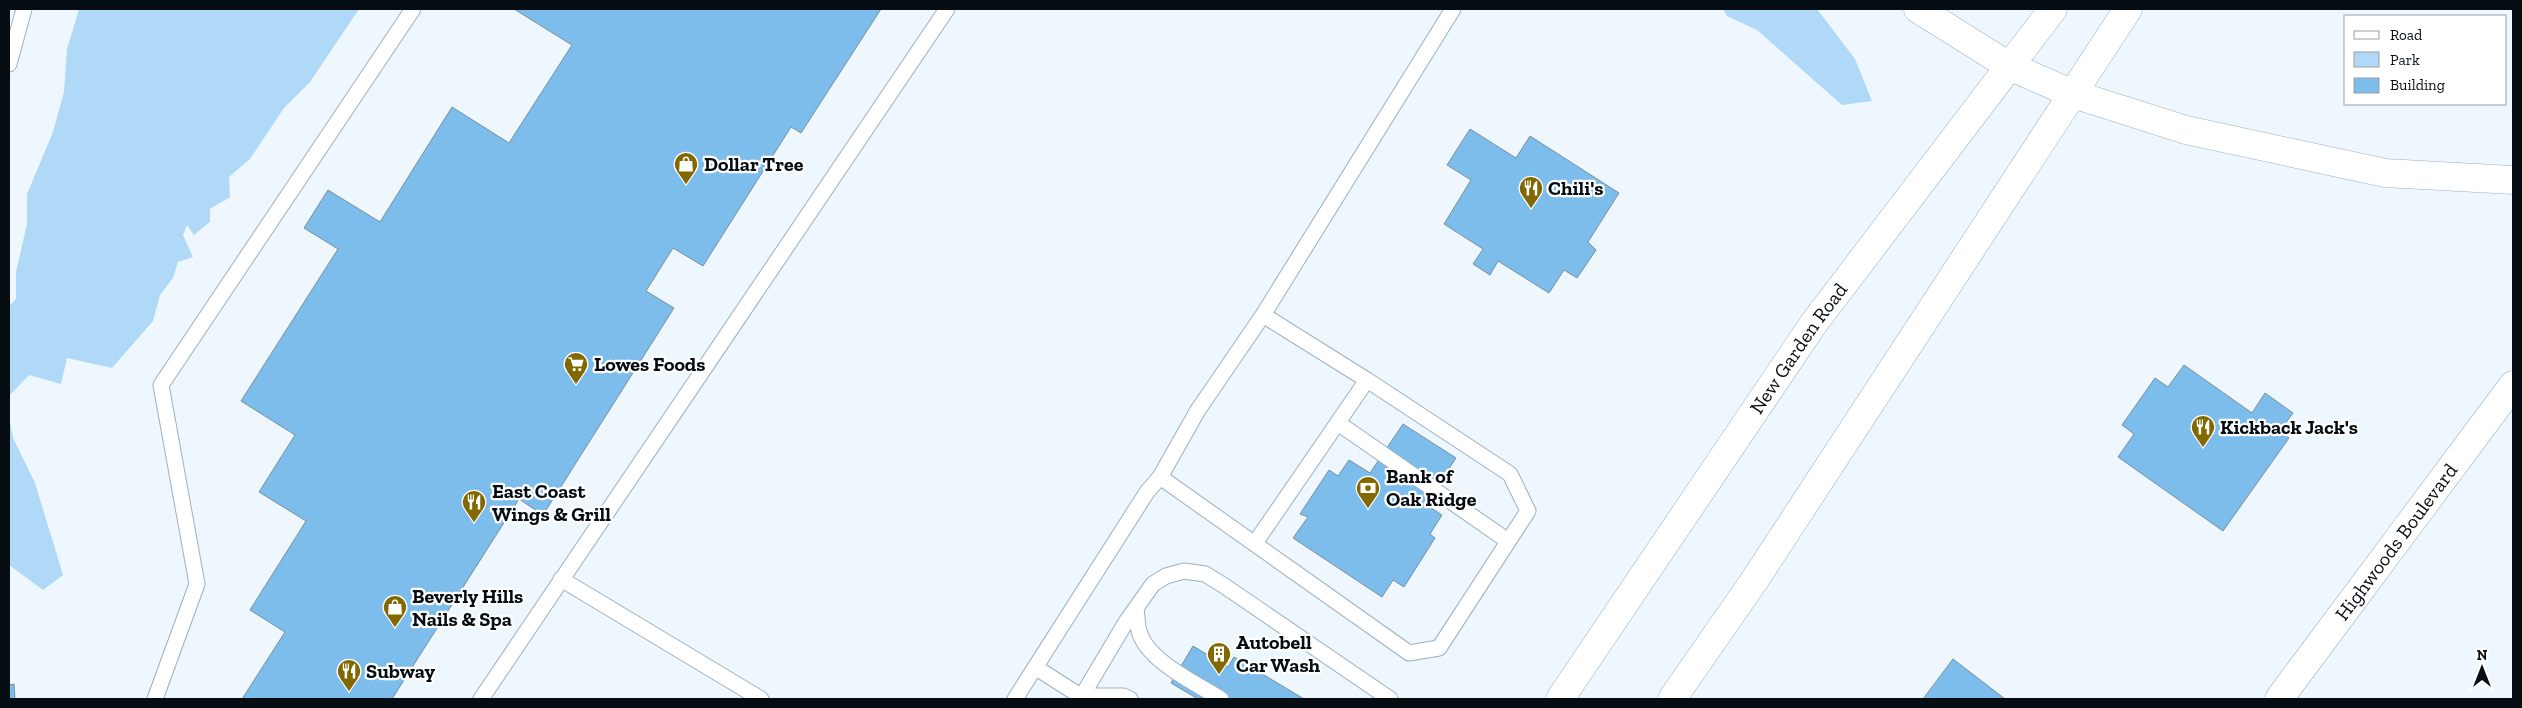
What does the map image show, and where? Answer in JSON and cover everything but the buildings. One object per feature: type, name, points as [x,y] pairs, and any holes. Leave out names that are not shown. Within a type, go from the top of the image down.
[{"type":"main road","points":[[1918,9],[2008,66],[2073,94],[2186,130],[2385,173],[2513,180]]},
{"type":"main road","name":"New Garden Road","points":[[1560,699],[1814,323],[2053,9]]},
{"type":"main road","points":[[1672,699],[1754,581],[2128,9]]},
{"type":"main road","name":"Highwoods Boulevard","points":[[2279,699],[2513,384]]},
{"type":"lane","points":[[9,64],[24,9]]},
{"type":"lane","points":[[155,699],[197,584],[161,386],[413,9]]},
{"type":"lane","points":[[482,699],[561,579],[947,9]]},
{"type":"lane","points":[[1015,699],[1146,492],[1160,477],[1198,410],[1262,316],[1453,9]]},
{"type":"lane","points":[[1160,477],[1409,653],[1439,648],[1528,511],[1510,474],[1367,380],[1262,316]]},
{"type":"lane","points":[[1255,543],[1367,380]]},
{"type":"lane","points":[[1338,423],[1508,542]]},
{"type":"lane","points":[[1083,697],[1136,608],[1153,584],[1166,576],[1184,571],[1205,574],[1390,699]]},
{"type":"lane","points":[[561,579],[761,699]]},
{"type":"lane","points":[[1136,608],[1139,632],[1149,650],[1163,662],[1221,699]]},
{"type":"lane","points":[[1035,667],[1083,697],[1123,696],[1130,699]]},
{"type":"green space","points":[[79,9],[359,9],[310,82],[284,108],[250,159],[229,177],[230,197],[210,209],[210,222],[194,235],[187,225],[183,235],[193,257],[178,262],[173,278],[160,295],[153,321],[112,368],[67,358],[61,384],[29,375],[9,396],[9,306],[16,299],[16,272],[27,224],[27,194],[53,132],[64,92],[67,49]]},
{"type":"green space","points":[[1723,9],[1817,9],[1855,59],[1872,101],[1842,105],[1757,30],[1727,16]]},
{"type":"green space","points":[[9,416],[13,438],[35,483],[63,575],[43,590],[9,565]]},
{"type":"place","name":"Dollar Tree","points":[[686,185]]},
{"type":"place","name":"Chili's","points":[[1531,209]]},
{"type":"place","name":"Lowes Foods","points":[[576,385]]},
{"type":"place","name":"Kickback Jack's","points":[[2203,448]]},
{"type":"place","name":"Bank of Oak Ridge","points":[[1368,509]]},
{"type":"place","name":"East Coast Wings & Grill","points":[[474,523]]},
{"type":"place","name":"Beverly Hills Nails & Spa","points":[[395,628]]},
{"type":"place","name":"Autobell Car Wash","points":[[1219,675]]},
{"type":"place","name":"Subway","points":[[349,692]]}]
